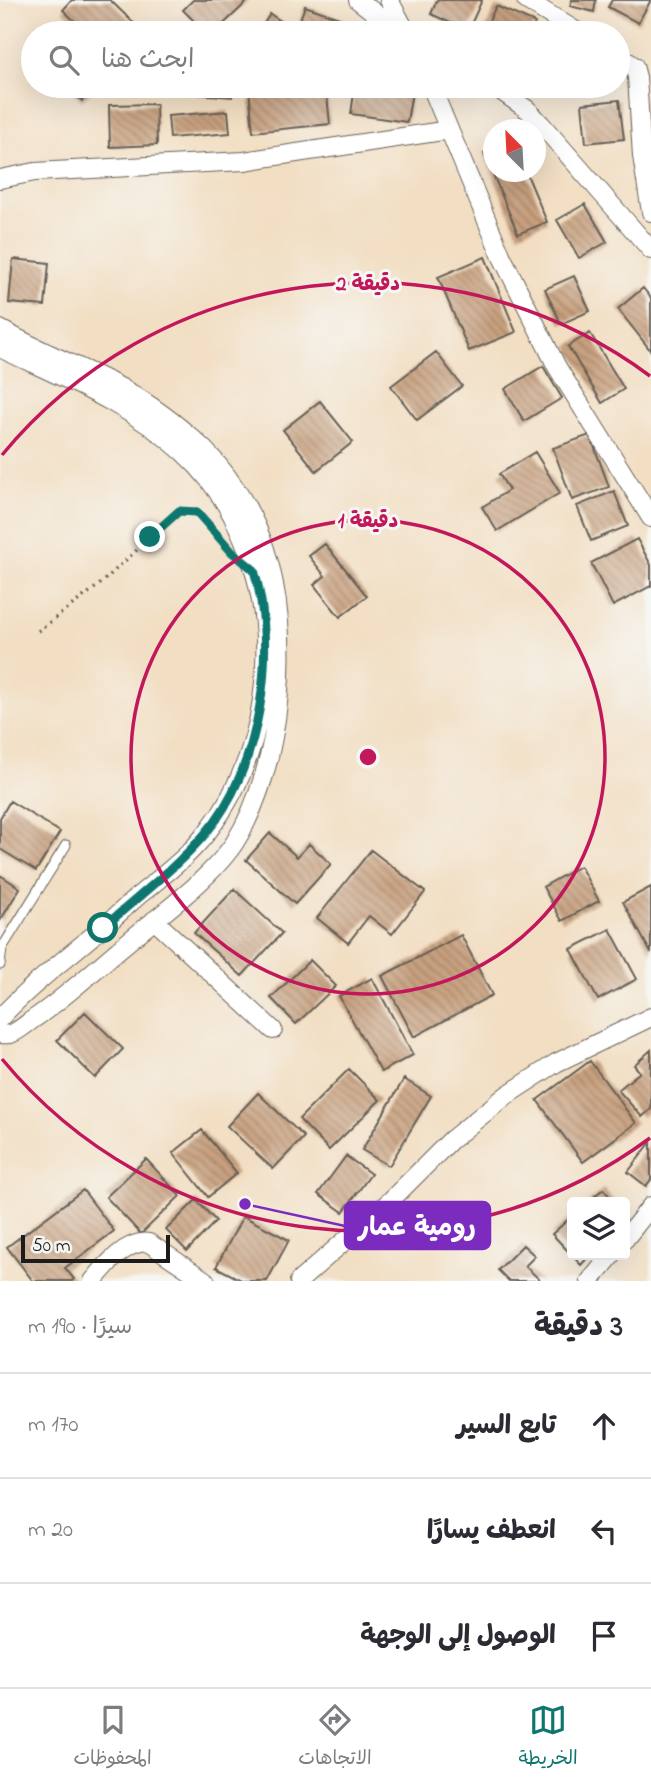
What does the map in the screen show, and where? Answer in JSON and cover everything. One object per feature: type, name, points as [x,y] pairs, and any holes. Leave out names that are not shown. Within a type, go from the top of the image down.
[{"type":"street","points":[[358,0],[385,21]]},
{"type":"street","points":[[389,0],[400,21]]},
{"type":"street","points":[[526,0],[560,21]]},
{"type":"street","points":[[630,63],[634,66],[637,77],[642,156],[651,212]]},
{"type":"street","points":[[435,98],[502,257],[556,367],[651,518]]},
{"type":"street","points":[[511,98],[541,124],[651,250]]},
{"type":"street","points":[[0,179],[35,172],[244,161],[449,130]]},
{"type":"street","points":[[0,165],[35,172]]},
{"type":"street","points":[[0,329],[113,383],[148,405],[194,440],[242,498],[260,537],[273,578],[279,615],[280,660],[271,755],[247,819],[219,863],[52,1007],[9,1035],[0,1034]]},
{"type":"street","points":[[0,348],[132,413],[169,440],[195,464],[228,507],[249,554],[257,581],[264,660],[262,699],[248,759],[223,810],[207,833],[180,861],[26,990],[0,1018]]},
{"type":"street","points":[[153,920],[272,1030]]},
{"type":"street","points":[[299,1281],[390,1200],[451,1140],[507,1095],[556,1063],[651,1017]]},
{"type":"street","points":[[630,1233],[651,1206]]},
{"type":"street","points":[[93,1281],[124,1251],[142,1241],[206,1281]]},
{"type":"street","points":[[590,1281],[608,1260]]},
{"type":"lane","points":[[0,965],[2,948],[66,845]]},
{"type":"path","points":[[38,631],[99,585],[179,511],[197,512],[224,542]]},
{"type":"building","points":[[72,0],[110,0],[132,21],[74,21],[63,10]]},
{"type":"building","points":[[193,0],[249,0],[227,21],[194,21],[183,10]]},
{"type":"building","points":[[437,0],[482,0],[473,21],[446,21],[431,14]]},
{"type":"building","points":[[572,0],[596,0],[594,12],[570,6]]},
{"type":"building","points":[[612,0],[651,0],[638,23],[608,7]]},
{"type":"building","points":[[305,6],[348,21],[299,21]]},
{"type":"building","points":[[496,6],[530,21],[489,21]]},
{"type":"building","points":[[270,14],[281,21],[266,21]]},
{"type":"building","points":[[250,98],[327,98],[330,124],[253,132]]},
{"type":"building","points":[[353,98],[411,98],[407,122],[351,114]]},
{"type":"building","points":[[619,100],[624,139],[586,143],[582,104]]},
{"type":"building","points":[[156,104],[157,145],[110,147],[109,105]]},
{"type":"building","points":[[228,111],[230,133],[170,138],[168,116]]},
{"type":"building","points":[[496,182],[530,182],[547,222],[518,234]]},
{"type":"building","points":[[585,204],[607,242],[579,258],[557,220]]},
{"type":"building","points":[[485,257],[516,332],[469,351],[438,277]]},
{"type":"building","points":[[13,259],[49,263],[45,306],[9,303]]},
{"type":"building","points":[[574,276],[590,311],[561,324],[545,289]]},
{"type":"building","points":[[643,288],[651,298],[651,351],[618,309]]},
{"type":"building","points":[[590,333],[624,389],[602,403],[568,346]]},
{"type":"building","points":[[436,352],[462,386],[417,420],[391,386]]},
{"type":"building","points":[[543,366],[562,398],[524,421],[505,389]]},
{"type":"building","points":[[320,401],[353,442],[316,471],[283,430]]},
{"type":"building","points":[[590,435],[609,487],[572,500],[553,448]]},
{"type":"building","points":[[535,452],[560,493],[497,531],[482,507],[509,490],[499,474]]},
{"type":"building","points":[[614,491],[628,526],[591,541],[577,506]]},
{"type":"building","points":[[637,539],[651,565],[651,586],[613,606],[591,563]]},
{"type":"building","points":[[325,544],[367,596],[340,617],[314,585],[325,576],[309,556]]},
{"type":"building","points":[[10,801],[60,832],[36,871],[0,849],[0,818]]},
{"type":"building","points":[[270,833],[297,857],[309,844],[331,864],[295,904],[246,860]]},
{"type":"building","points":[[371,850],[425,892],[392,934],[369,916],[348,943],[317,918]]},
{"type":"building","points":[[580,866],[599,901],[562,921],[543,887]]},
{"type":"building","points":[[0,875],[20,888],[0,921]]},
{"type":"building","points":[[651,887],[651,953],[623,902]]},
{"type":"building","points":[[234,889],[282,933],[242,976],[194,933]]},
{"type":"building","points":[[610,929],[637,979],[598,1000],[571,949]]},
{"type":"building","points":[[461,935],[492,995],[414,1037],[382,976]]},
{"type":"building","points":[[310,960],[336,986],[296,1024],[271,998]]},
{"type":"building","points":[[372,978],[413,1055],[381,1072],[339,996]]},
{"type":"building","points":[[85,1012],[123,1049],[95,1078],[57,1040]]},
{"type":"building","points":[[651,1050],[651,1109],[642,1117],[618,1090],[640,1072],[634,1065]]},
{"type":"building","points":[[590,1061],[636,1123],[583,1162],[537,1100]]},
{"type":"building","points":[[349,1069],[380,1100],[329,1150],[299,1119]]},
{"type":"building","points":[[404,1079],[431,1096],[389,1166],[362,1150]]},
{"type":"building","points":[[258,1093],[304,1137],[273,1169],[227,1126]]},
{"type":"building","points":[[202,1130],[237,1173],[208,1197],[173,1153]]},
{"type":"building","points":[[651,1142],[651,1180],[646,1186],[628,1172]]},
{"type":"building","points":[[346,1156],[371,1174],[343,1212],[318,1194]]},
{"type":"building","points":[[146,1159],[180,1196],[141,1234],[106,1197]]},
{"type":"building","points":[[603,1189],[610,1197],[594,1197]]},
{"type":"building","points":[[83,1190],[114,1231],[65,1268],[74,1279],[72,1281],[33,1281],[7,1247]]},
{"type":"building","points":[[196,1200],[216,1221],[187,1251],[166,1230]]},
{"type":"building","points":[[243,1216],[289,1240],[267,1281],[243,1281],[216,1267]]},
{"type":"building","points":[[567,1220],[567,1250],[552,1234]]},
{"type":"building","points":[[523,1245],[535,1256],[525,1266],[541,1281],[509,1281],[498,1270]]},
{"type":"place","name":"رومية عمار","points":[[245,1204]]},
{"type":"route","points":[[103,928],[180,861],[207,833],[223,810],[248,759],[262,699],[262,617],[254,570],[232,552],[197,512],[179,511],[150,537]]}]
